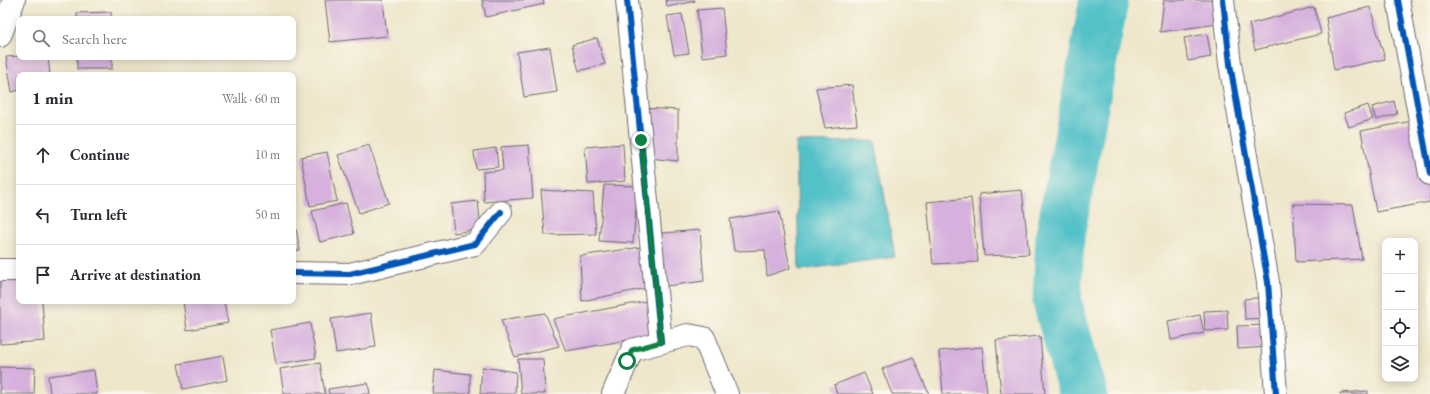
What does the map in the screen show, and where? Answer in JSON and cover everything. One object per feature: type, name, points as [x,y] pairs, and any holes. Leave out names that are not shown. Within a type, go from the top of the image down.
[{"type":"street","points":[[0,36],[14,0]]},
{"type":"street","points":[[627,0],[661,342]]},
{"type":"street","points":[[1223,0],[1230,64],[1268,282],[1276,394]]},
{"type":"street","points":[[1398,0],[1430,174]]},
{"type":"street","points":[[296,273],[350,274],[475,244],[501,212]]},
{"type":"street","points":[[0,270],[16,270]]},
{"type":"street","points":[[613,394],[632,350],[688,336],[704,338],[727,394]]},
{"type":"water","points":[[875,141],[895,257],[799,270],[796,142]]},
{"type":"building","points":[[325,0],[383,0],[387,36],[330,42]]},
{"type":"building","points":[[482,0],[543,0],[544,4],[486,17]]},
{"type":"building","points":[[666,0],[695,0],[695,1],[667,7]]},
{"type":"building","points":[[1164,0],[1215,0],[1218,24],[1160,32]]},
{"type":"building","points":[[1314,7],[1321,34],[1255,50],[1249,24]]},
{"type":"building","points":[[1370,7],[1385,59],[1334,70],[1326,18]]},
{"type":"building","points":[[722,8],[727,54],[702,57],[697,10]]},
{"type":"building","points":[[111,12],[111,16],[77,16],[77,13]]},
{"type":"building","points":[[682,14],[689,53],[674,55],[667,16]]},
{"type":"building","points":[[1207,34],[1211,57],[1188,61],[1184,38]]},
{"type":"building","points":[[597,38],[605,64],[579,71],[572,45]]},
{"type":"building","points":[[550,47],[557,92],[524,97],[517,52]]},
{"type":"building","points":[[16,56],[16,60],[48,60],[50,72],[16,72],[16,91],[12,92],[6,57]]},
{"type":"building","points":[[77,60],[112,60],[112,69],[77,69]]},
{"type":"building","points":[[852,85],[857,125],[825,128],[816,88]]},
{"type":"building","points":[[1394,101],[1397,114],[1376,120],[1372,107]]},
{"type":"building","points":[[1368,105],[1373,119],[1349,127],[1344,113]]},
{"type":"building","points":[[644,108],[678,110],[678,161],[649,158]]},
{"type":"building","points":[[1417,120],[1430,187],[1430,202],[1376,212],[1361,131]]},
{"type":"building","points":[[623,144],[625,181],[588,184],[585,147]]},
{"type":"building","points":[[369,145],[389,203],[359,213],[338,155]]},
{"type":"building","points":[[529,145],[533,198],[484,202],[483,172],[503,170],[501,147]]},
{"type":"building","points":[[496,148],[498,167],[476,169],[474,151]]},
{"type":"building","points":[[327,152],[337,201],[310,206],[301,157]]},
{"type":"building","points":[[604,185],[638,186],[633,243],[599,241]]},
{"type":"building","points":[[541,190],[593,193],[596,234],[545,235]]},
{"type":"building","points":[[1022,190],[1029,254],[984,256],[979,194]]},
{"type":"building","points":[[971,198],[978,262],[933,264],[927,202]]},
{"type":"building","points":[[478,201],[481,229],[454,233],[451,204]]},
{"type":"building","points":[[346,203],[354,234],[320,242],[312,211]]},
{"type":"building","points":[[1293,204],[1353,205],[1362,259],[1296,262]]},
{"type":"building","points":[[779,211],[790,268],[767,276],[765,250],[734,251],[730,219]]},
{"type":"building","points":[[296,229],[300,250],[296,251]]},
{"type":"building","points":[[700,230],[704,281],[659,287],[651,234]]},
{"type":"building","points":[[641,247],[647,288],[582,301],[580,256]]},
{"type":"building","points":[[0,278],[16,278],[16,304],[42,304],[45,341],[0,344]]},
{"type":"building","points":[[1266,297],[1267,318],[1245,319],[1244,299]]},
{"type":"building","points":[[647,301],[650,336],[566,351],[553,319]]},
{"type":"building","points":[[183,304],[225,304],[228,323],[187,330]]},
{"type":"building","points":[[1227,310],[1228,330],[1205,331],[1204,311]]},
{"type":"building","points":[[371,313],[376,347],[336,353],[331,319]]},
{"type":"building","points":[[545,313],[559,346],[515,357],[501,320]]},
{"type":"building","points":[[1200,315],[1204,333],[1171,340],[1168,321]]},
{"type":"building","points":[[310,323],[316,358],[276,364],[270,330]]},
{"type":"building","points":[[1268,325],[1268,347],[1238,349],[1237,326]]},
{"type":"building","points":[[1040,336],[1045,394],[1001,394],[996,340]]},
{"type":"building","points":[[982,347],[987,394],[943,394],[939,351]]},
{"type":"building","points":[[223,356],[227,380],[183,389],[178,364]]},
{"type":"building","points":[[913,357],[929,394],[892,394],[882,369]]},
{"type":"building","points":[[518,359],[543,359],[545,394],[521,394]]},
{"type":"building","points":[[320,363],[325,394],[284,394],[280,369]]},
{"type":"building","points":[[0,367],[35,368],[34,394],[0,394]]},
{"type":"building","points":[[482,367],[516,372],[515,394],[480,394]]},
{"type":"building","points":[[94,370],[97,394],[50,394],[48,376]]},
{"type":"building","points":[[435,370],[470,374],[470,394],[433,394]]},
{"type":"building","points":[[864,373],[873,394],[837,394],[834,385]]},
{"type":"building","points":[[368,383],[370,394],[329,394],[328,389]]},
{"type":"building","points":[[1368,391],[1368,394],[1340,394],[1340,393]]},
{"type":"waterway","points":[[1083,394],[1057,301],[1060,236],[1104,0]]},
{"type":"cycle path","points":[[627,0],[661,342]]},
{"type":"cycle path","points":[[1223,0],[1230,64],[1268,282],[1276,394]]},
{"type":"cycle path","points":[[1398,0],[1430,174]]},
{"type":"cycle path","points":[[296,273],[350,274],[475,244],[501,212]]},
{"type":"route","points":[[627,361],[632,350],[661,342],[641,140]]}]
